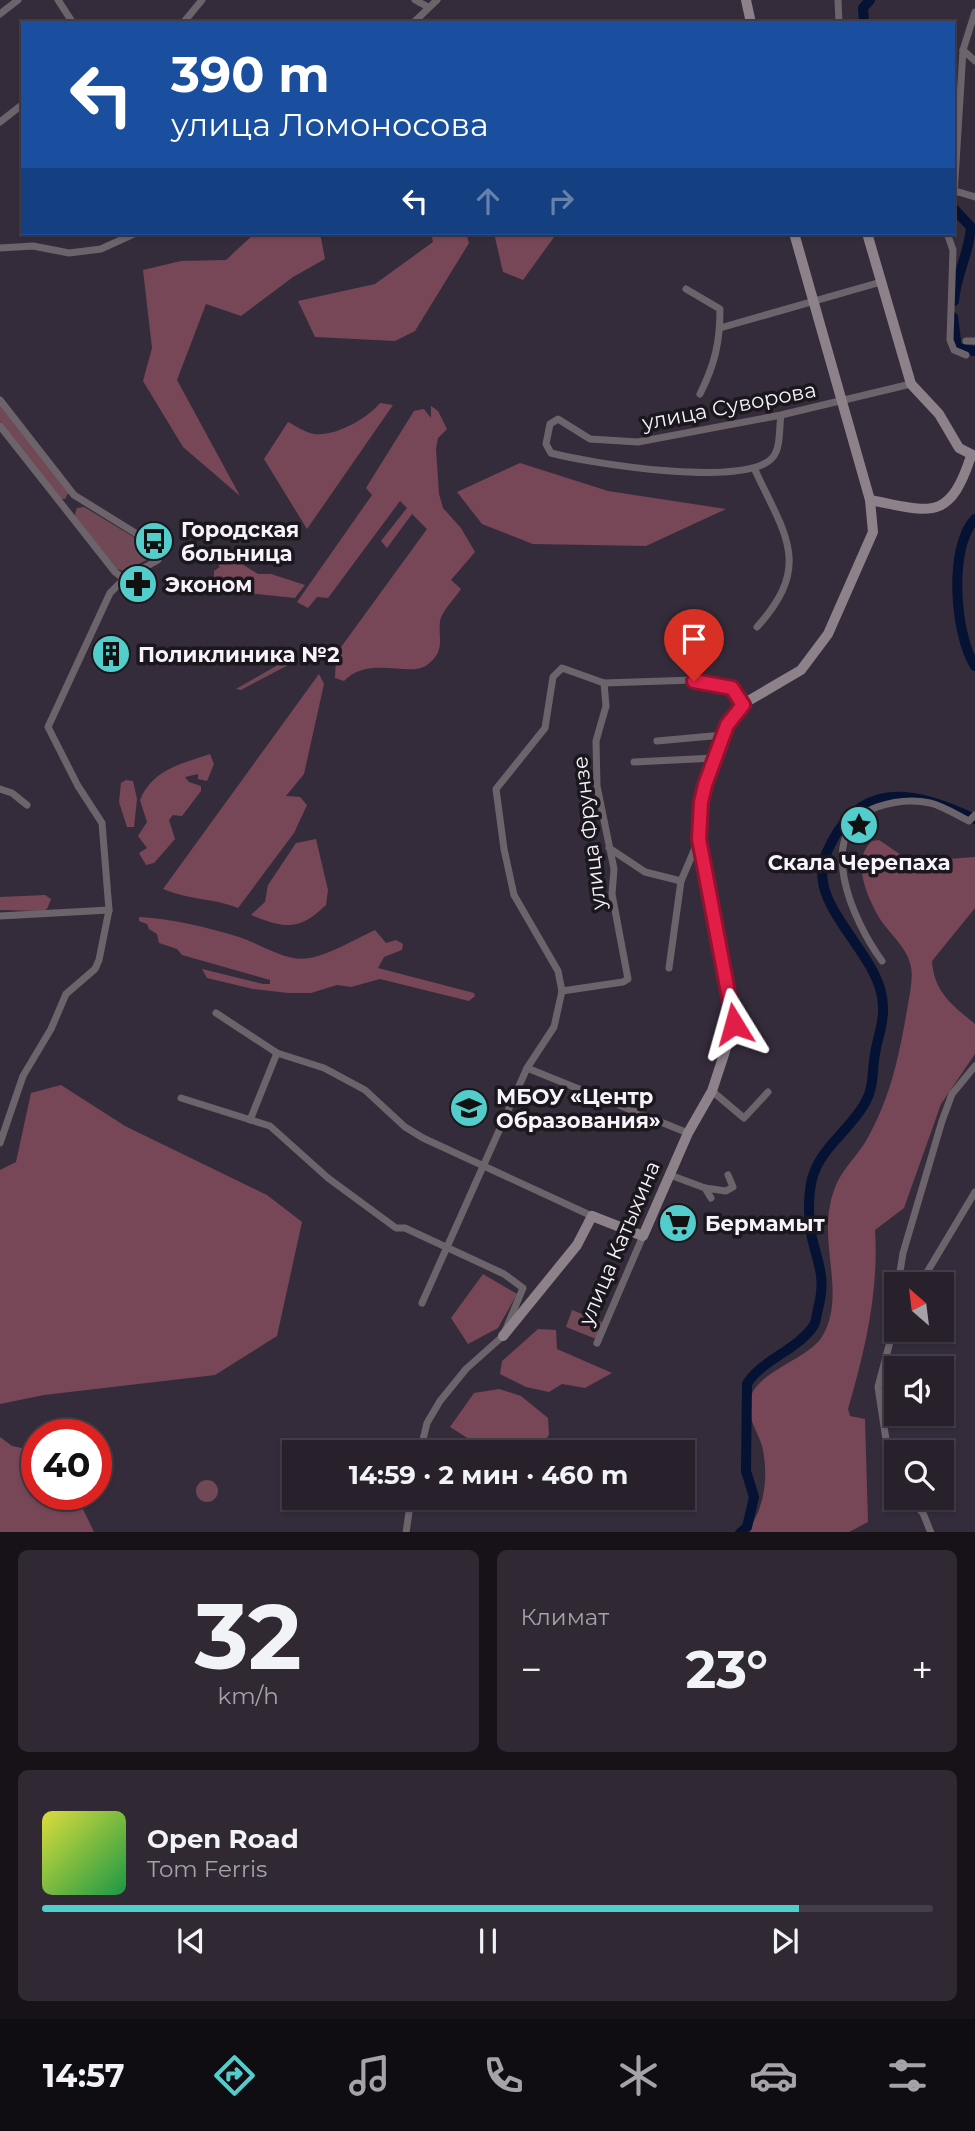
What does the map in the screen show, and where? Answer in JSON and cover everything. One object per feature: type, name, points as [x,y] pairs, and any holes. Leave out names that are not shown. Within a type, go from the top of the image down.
[{"type":"street","points":[[0,13],[18,0]]},
{"type":"street","points":[[58,0],[72,21]]},
{"type":"street","points":[[185,21],[202,0]]},
{"type":"street","points":[[415,0],[428,7]]},
{"type":"street","points":[[415,21],[438,0]]},
{"type":"street","points":[[746,0],[751,21]]},
{"type":"street","points":[[838,0],[839,21]]},
{"type":"street","points":[[955,177],[963,50],[975,12]]},
{"type":"street","points":[[963,50],[975,61]]},
{"type":"street","points":[[0,122],[21,106]]},
{"type":"street","points":[[955,193],[975,197]]},
{"type":"street","points":[[0,248],[33,246],[69,253],[102,249],[132,235]]},
{"type":"street","name":"улица Катыхина","points":[[597,1343],[688,1133],[712,1091],[734,1024],[699,839],[701,802],[715,758],[723,735],[743,705],[801,670],[828,634],[873,532],[870,500],[795,235]]},
{"type":"street","points":[[868,235],[911,384],[939,414],[959,448],[973,456],[956,490],[941,506],[930,511],[870,500]]},
{"type":"street","points":[[948,235],[953,250],[950,340],[954,351],[965,355]]},
{"type":"street","points":[[720,328],[881,282]]},
{"type":"street","points":[[686,289],[720,309],[715,362],[701,394]]},
{"type":"street","points":[[966,341],[975,341]]},
{"type":"street","name":"улица Суворова","points":[[755,470],[667,472],[570,458],[547,449],[550,424],[558,419],[582,436],[625,442],[782,415],[911,384]]},
{"type":"street","points":[[0,400],[74,495],[158,547],[158,560],[124,579],[110,593],[48,727],[78,786],[102,823],[109,910],[95,969],[66,994],[51,1029],[23,1076],[0,1143]]},
{"type":"street","points":[[757,627],[786,590],[789,566],[783,532],[755,470],[773,459],[782,415]]},
{"type":"street","points":[[0,426],[61,506],[115,572],[124,579]]},
{"type":"street","points":[[61,506],[74,495]]},
{"type":"street","points":[[422,1303],[527,1068],[554,1027],[562,991],[558,971],[514,895],[503,849],[496,789],[545,728],[553,677],[557,670],[562,668],[604,683],[694,681],[732,688],[743,705]]},
{"type":"street","name":"улица Фрунзе","points":[[562,991],[628,979],[612,894],[614,869],[597,786],[596,741],[606,706],[604,683]]},
{"type":"street","points":[[657,741],[723,735]]},
{"type":"street","points":[[634,762],[715,758]]},
{"type":"street","points":[[0,789],[12,793],[27,805]]},
{"type":"street","points":[[882,961],[856,917],[842,864],[843,847],[856,819],[873,808],[893,802],[915,800],[973,816]]},
{"type":"street","name":"улица Катыхина","points":[[669,968],[681,881],[699,839]]},
{"type":"street","points":[[609,848],[645,872],[681,881]]},
{"type":"street","points":[[0,916],[109,910]]},
{"type":"street","points":[[216,1013],[277,1053],[349,1081],[423,1138],[592,1216],[643,1236]]},
{"type":"street","points":[[250,1120],[277,1053]]},
{"type":"street","points":[[900,1272],[903,1253],[942,1121],[952,1094],[975,1066]]},
{"type":"street","points":[[527,1068],[688,1133]]},
{"type":"street","points":[[712,1091],[744,1118],[768,1092]]},
{"type":"street","points":[[181,1098],[280,1132],[328,1178],[396,1228],[405,1228],[504,1274],[523,1288],[503,1336],[466,1369],[440,1401],[427,1423],[423,1440]]},
{"type":"street","points":[[670,1175],[705,1188],[726,1191],[733,1187],[728,1175]]},
{"type":"street","points":[[705,1188],[711,1198]]},
{"type":"street","points":[[927,1272],[975,1192]]},
{"type":"street","name":"улица Катыхина","points":[[503,1336],[577,1245],[592,1216]]},
{"type":"street","points":[[886,1440],[878,1387],[890,1342]]},
{"type":"street","points":[[406,1532],[409,1510]]},
{"type":"street","points":[[920,1510],[931,1532]]},
{"type":"shaded area","points":[[253,235],[320,235],[325,259],[293,277],[241,316],[206,304],[177,380],[240,496],[183,447],[143,381],[152,348],[143,270],[181,261],[226,260]]},
{"type":"shaded area","points":[[431,235],[467,235],[469,243],[415,331],[395,341],[315,337],[298,301],[375,284],[433,242]]},
{"type":"shaded area","points":[[494,235],[556,235],[523,280],[503,272]]},
{"type":"shaded area","points":[[380,403],[393,405],[307,529],[264,459],[288,422],[311,433],[331,433],[359,420]]},
{"type":"shaded area","points":[[0,405],[69,492],[65,499],[60,499],[0,421]]},
{"type":"shaded area","points":[[431,406],[438,411],[447,429],[438,438],[436,449],[439,494],[443,508],[461,528],[475,552],[451,580],[461,589],[441,617],[440,644],[433,660],[420,668],[365,669],[344,681],[335,678],[336,654],[427,529],[412,514],[387,548],[381,541],[407,508],[400,501],[328,598],[317,597],[308,608],[297,602],[372,495],[366,488],[414,411],[424,409],[431,418]]},
{"type":"shaded area","points":[[520,463],[608,491],[726,509],[646,546],[533,544],[482,524],[457,492]]},
{"type":"shaded area","points":[[84,507],[152,548],[153,557],[124,571],[117,569],[74,517],[77,508]]},
{"type":"shaded area","points":[[214,547],[258,574],[271,574],[305,585],[295,598],[229,591],[217,586],[205,588],[205,582],[214,579],[214,571],[220,567],[208,552]]},
{"type":"shaded area","points":[[290,658],[292,663],[241,690],[236,689]]},
{"type":"shaded area","points":[[319,674],[324,684],[304,774],[286,796],[300,797],[307,805],[294,833],[238,908],[163,889]]},
{"type":"shaded area","points":[[210,754],[214,764],[207,781],[198,779],[198,774],[185,777],[189,782],[201,786],[201,791],[182,816],[173,815],[169,820],[175,839],[154,863],[146,865],[139,853],[147,848],[138,836],[147,822],[140,800],[160,774]]},
{"type":"shaded area","points":[[126,780],[133,781],[137,799],[134,827],[127,827],[119,802],[121,783]]},
{"type":"shaded area","points":[[316,839],[328,890],[326,905],[307,920],[291,925],[273,923],[251,915],[265,902],[268,885],[296,843]]},
{"type":"shaded area","points":[[879,840],[904,857],[920,861],[975,857],[975,908],[932,961],[940,990],[975,1024],[975,1054],[941,1104],[904,1208],[875,1230],[873,1298],[848,1409],[850,1416],[865,1419],[868,1522],[849,1532],[747,1532],[762,1502],[765,1480],[762,1446],[749,1410],[751,1396],[764,1379],[808,1351],[823,1335],[829,1320],[833,1288],[828,1238],[830,1205],[840,1177],[875,1124],[898,1058],[905,1023],[912,973],[910,963],[905,951],[875,911],[863,880],[862,858],[872,841]]},
{"type":"shaded area","points":[[45,895],[51,899],[47,909],[42,911],[0,910],[0,897]]},
{"type":"shaded area","points":[[139,917],[214,930],[301,959],[343,946],[375,930],[386,943],[396,940],[403,944],[402,950],[384,957],[378,968],[474,993],[475,996],[469,1001],[380,979],[351,987],[337,985],[311,993],[253,989],[207,978],[202,969],[263,984],[270,984],[270,980],[182,955],[177,949],[159,943],[157,934],[149,929],[147,924],[139,921]]},
{"type":"shaded area","points":[[61,1085],[125,1126],[267,1195],[302,1222],[277,1336],[215,1375],[44,1395],[0,1404],[0,1170],[16,1162],[31,1093]]},
{"type":"shaded area","points":[[483,1274],[517,1294],[498,1328],[468,1344],[451,1318]]},
{"type":"shaded area","points":[[572,1310],[602,1322],[596,1339],[566,1327]]},
{"type":"shaded area","points":[[538,1329],[556,1330],[557,1349],[612,1373],[585,1388],[562,1384],[549,1392],[526,1387],[500,1374],[502,1361]]},
{"type":"shaded area","points":[[499,1389],[521,1396],[548,1418],[549,1435],[545,1440],[471,1440],[450,1427],[474,1393]]},
{"type":"shaded area","points":[[0,1437],[12,1446],[21,1448],[21,1510],[83,1510],[94,1532],[0,1532]]},
{"type":"shaded area","points":[[203,1480],[211,1480],[218,1487],[218,1495],[211,1502],[203,1502],[196,1495],[196,1487]]},
{"type":"waterway","points":[[864,21],[863,8],[870,0]]},
{"type":"waterway","points":[[954,301],[971,227],[955,210]]},
{"type":"waterway","points":[[953,317],[957,348],[975,351]]},
{"type":"waterway","points":[[975,519],[966,532],[961,549],[957,591],[963,634],[975,666]]},
{"type":"waterway","points":[[741,1532],[747,1527],[754,1497],[746,1471],[747,1384],[761,1368],[799,1341],[815,1323],[821,1281],[810,1224],[812,1179],[822,1157],[869,1096],[882,1019],[880,987],[826,893],[822,874],[826,854],[839,829],[854,812],[871,802],[889,797],[909,797],[930,802],[975,819]]},
{"type":"place","name":"Городская больница","points":[[154,541]]},
{"type":"place","name":"Эконом","points":[[138,584]]},
{"type":"place","name":"Поликлиника №2","points":[[111,654]]},
{"type":"place","name":"Скала Черепаха","points":[[859,825]]},
{"type":"place","name":"МБОУ «Центр Образования»","points":[[469,1108]]},
{"type":"place","name":"Бермамыт","points":[[678,1223]]},
{"type":"route","points":[[694,681],[732,688],[743,705],[727,725],[705,785],[699,839],[733,1007],[734,1024]]}]
